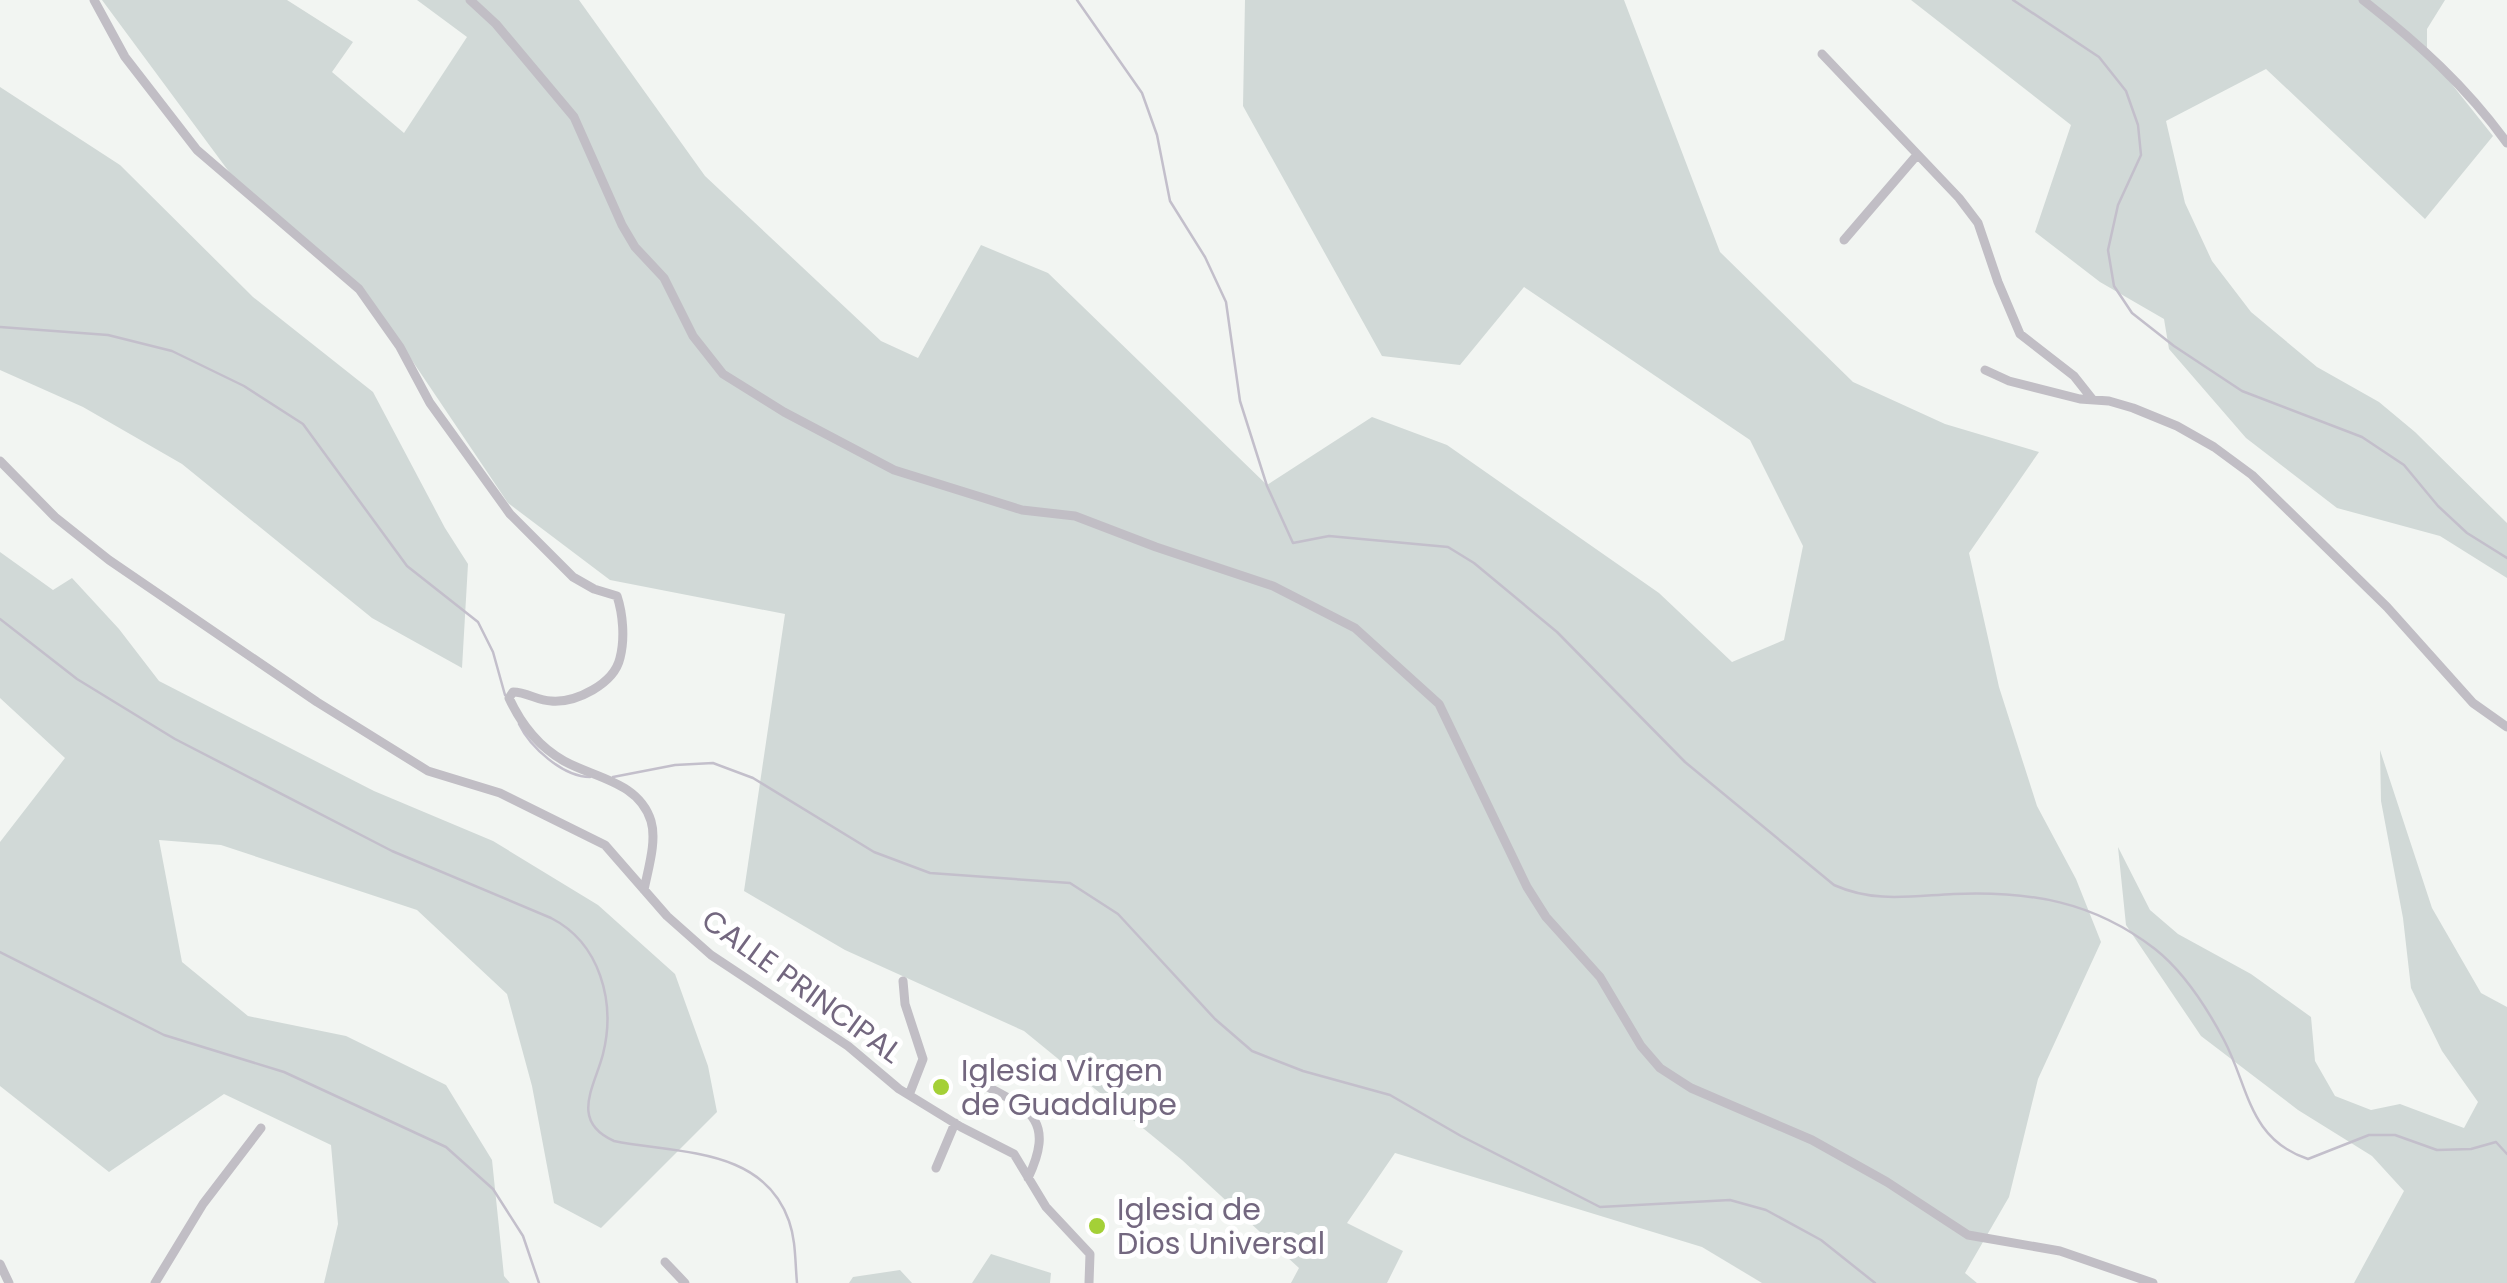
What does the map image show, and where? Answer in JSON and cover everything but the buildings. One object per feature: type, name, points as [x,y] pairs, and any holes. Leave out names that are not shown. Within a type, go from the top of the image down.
[{"type":"street","points":[[94,0],[125,57],[197,150],[359,289],[400,347],[430,402],[510,514],[573,578],[617,596],[622,612],[620,661],[606,679],[592,691],[566,700],[547,702],[519,692],[513,692],[509,698],[524,728],[561,760],[620,783],[644,805],[652,823],[644,890]]},
{"type":"street","points":[[470,0],[496,24],[574,118],[622,225],[664,278],[693,336],[723,374],[784,412],[894,470],[1022,510],[1074,516],[1273,586],[1355,628],[1439,704],[1527,886],[1546,917],[1600,977],[1641,1046],[1660,1068],[1691,1088],[1812,1140],[1887,1182],[1968,1235],[2060,1251],[2152,1283]]},
{"type":"street","points":[[2363,0],[2442,67],[2477,102],[2507,143]]},
{"type":"street","points":[[1822,54],[1960,198],[1978,223],[2020,334],[2074,376],[2093,400]]},
{"type":"street","points":[[1844,240],[1917,156]]},
{"type":"street","points":[[1985,370],[2009,381],[2133,408],[2214,447],[2252,476],[2387,606],[2473,703],[2507,727]]},
{"type":"street","name":"CALLE PRINCIPAL","points":[[0,461],[55,517],[109,560],[317,702],[428,771],[500,793],[605,845],[667,916],[711,955],[848,1046],[909,1095],[1010,1150],[1046,1207],[1090,1254],[1090,1283]]},
{"type":"street","points":[[903,981],[904,1004],[923,1055],[909,1095]]},
{"type":"street","points":[[975,1080],[1025,1108],[1036,1119],[1042,1139],[1028,1178]]},
{"type":"street","points":[[936,1168],[955,1123]]},
{"type":"street","points":[[155,1283],[203,1204],[261,1128]]},
{"type":"street","points":[[665,1262],[685,1283]]},
{"type":"street","points":[[0,1264],[9,1283]]},
{"type":"shaded area","points":[[102,0],[287,0],[353,42],[332,72],[404,133],[467,37],[417,0],[579,0],[705,176],[881,341],[918,358],[981,245],[1048,273],[1267,485],[1372,417],[1447,445],[1659,593],[1732,662],[1784,640],[1803,546],[1750,440],[1524,287],[1460,365],[1382,356],[1243,106],[1245,0],[1624,0],[1720,252],[1853,382],[1945,424],[2039,452],[1969,553],[1999,687],[2037,806],[2076,879],[2101,942],[2038,1079],[2009,1197],[1965,1273],[1977,1283],[1762,1283],[1702,1247],[1395,1153],[1347,1223],[1403,1251],[1387,1283],[1291,1283],[1299,1268],[1182,1160],[1024,1031],[845,950],[744,891],[785,614],[610,580],[508,503],[366,292],[244,192]]},
{"type":"shaded area","points":[[1911,0],[2445,0],[2427,29],[2427,53],[2493,136],[2425,219],[2266,69],[2166,121],[2185,203],[2212,261],[2251,312],[2317,367],[2379,402],[2507,523],[2507,578],[2440,536],[2337,508],[2246,438],[2169,349],[2164,319],[2100,282],[2035,232],[2071,125]]},
{"type":"shaded area","points":[[0,87],[120,165],[253,297],[373,392],[468,564],[462,668],[372,618],[182,464],[83,407],[0,370]]},
{"type":"shaded area","points":[[0,552],[53,590],[72,578],[159,681],[374,791],[493,841],[598,905],[675,974],[708,1066],[717,1112],[601,1228],[554,1203],[532,1086],[507,994],[417,910],[221,845],[159,840],[182,962],[248,1016],[346,1036],[446,1085],[492,1160],[504,1276],[510,1283],[324,1283],[338,1224],[331,1145],[224,1094],[109,1172],[0,1086],[0,842],[65,758],[0,698]]},
{"type":"shaded area","points":[[2380,750],[2432,908],[2481,993],[2507,1007],[2507,1283],[2354,1283],[2404,1191],[2372,1156],[2298,1110],[2201,1036],[2126,925],[2118,847],[2150,910],[2178,934],[2251,974],[2311,1017],[2315,1061],[2335,1096],[2371,1110],[2400,1104],[2464,1128],[2478,1102],[2442,1051],[2411,988],[2403,918],[2381,801]]},
{"type":"shaded area","points":[[991,1254],[1051,1273],[1050,1283],[972,1283]]},
{"type":"shaded area","points":[[900,1270],[912,1283],[849,1283],[853,1277]]},
{"type":"waterway","points":[[1077,0],[1142,93],[1157,135],[1170,201],[1205,257],[1226,302],[1240,401],[1267,486],[1293,543],[1329,536],[1448,547],[1474,563],[1557,632],[1685,762],[1834,885],[1878,896],[2035,897],[2084,910],[2132,933],[2165,958],[2194,991],[2224,1040],[2253,1110],[2273,1139],[2288,1150],[2308,1159],[2369,1135],[2395,1135],[2437,1150],[2471,1149],[2496,1142],[2507,1154]]},
{"type":"waterway","points":[[2013,0],[2099,57],[2126,91],[2138,125],[2141,155],[2118,205],[2108,250],[2114,286],[2132,313],[2242,391],[2362,437],[2404,465],[2467,533],[2507,558]]},
{"type":"waterway","points":[[0,327],[108,335],[172,351],[244,386],[303,424],[407,566],[478,622],[493,652],[505,695]]},
{"type":"waterway","points":[[0,619],[77,679],[175,739],[392,851],[551,918],[568,929],[592,958],[605,995],[607,1034],[591,1090],[592,1123],[614,1141],[716,1158],[760,1179],[777,1197],[789,1221],[797,1283]]},
{"type":"waterway","points":[[519,724],[548,759],[569,772],[590,777]]},
{"type":"waterway","points":[[613,777],[675,765],[713,763],[753,778],[874,852],[930,873],[1070,883],[1118,914],[1215,1019],[1252,1051],[1303,1071],[1390,1095],[1600,1207],[1730,1200],[1766,1210],[1821,1240],[1875,1283]]},
{"type":"waterway","points":[[0,952],[164,1035],[284,1072],[446,1147],[493,1189],[523,1236],[539,1283]]},
{"type":"place","name":"Iglesia Virgen de Guadalupe","points":[[941,1087]]},
{"type":"place","name":"Iglesia de Dios Universal","points":[[1097,1226]]}]
